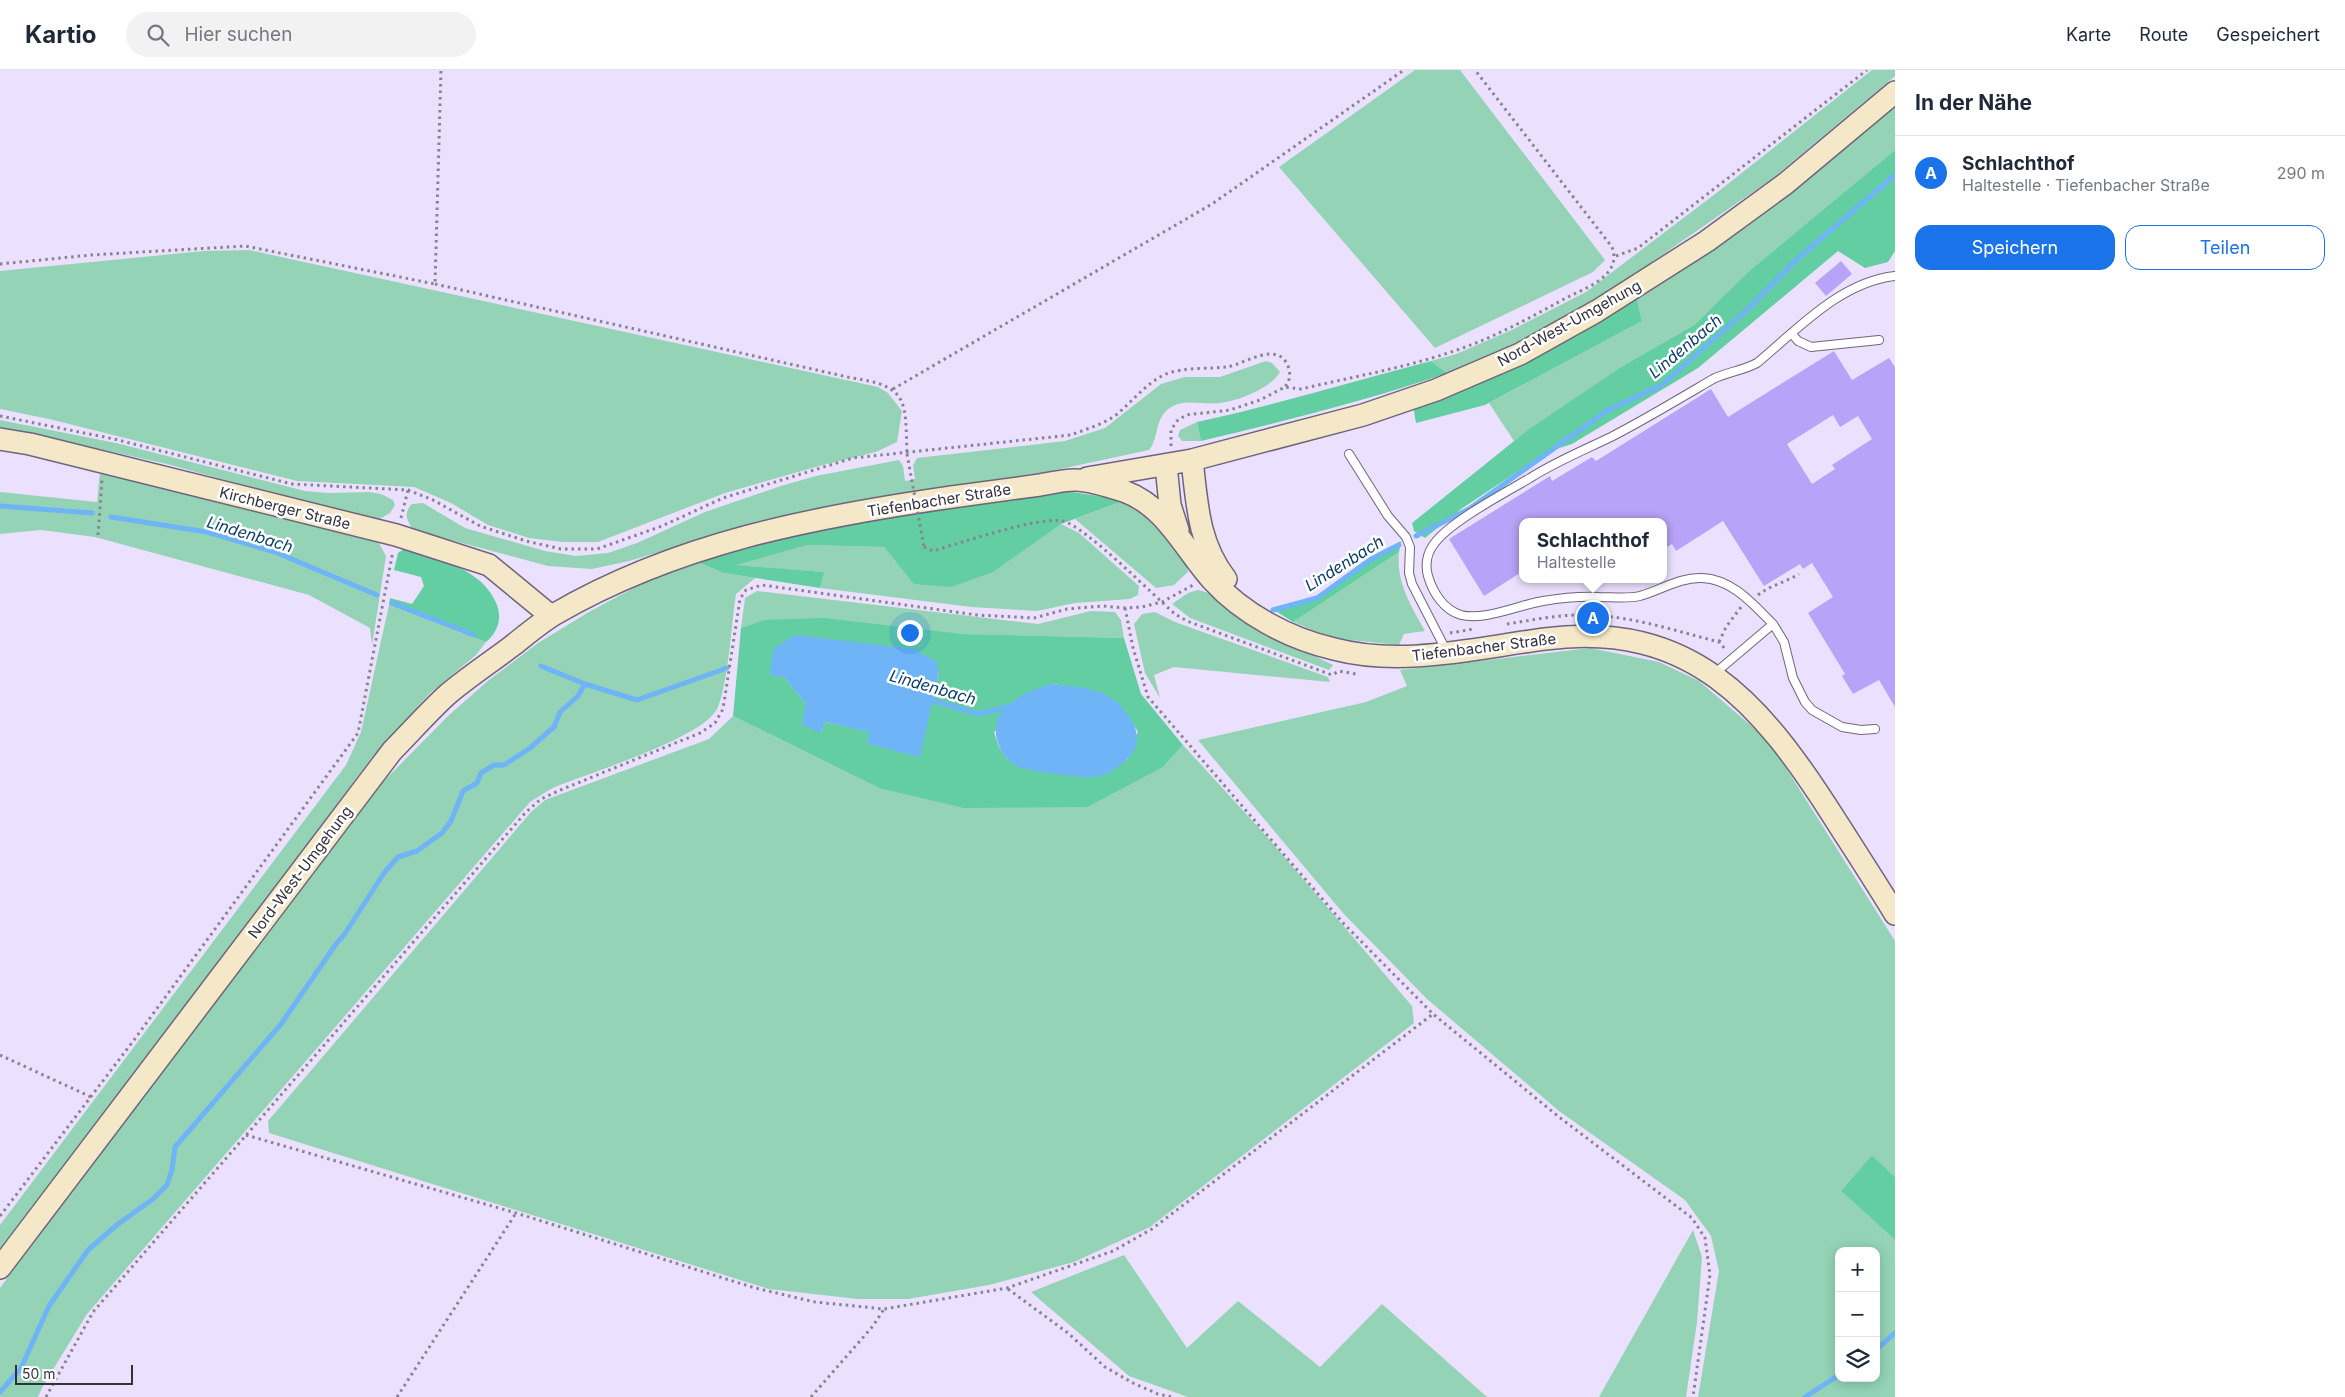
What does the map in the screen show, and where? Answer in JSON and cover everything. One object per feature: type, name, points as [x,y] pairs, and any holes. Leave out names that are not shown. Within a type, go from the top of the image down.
[{"type":"main road","name":"Nord-West-Umgehung","points":[[1077,480],[1178,463],[1362,415],[1436,390],[1520,354],[1597,311],[1707,241],[1785,184],[1895,92]]},
{"type":"main road","name":"Kirchberger Straße","points":[[0,439],[396,536],[489,565],[551,616]]},
{"type":"main road","name":"Tiefenbacher Straße","points":[[1178,463],[1170,505],[1176,526],[1186,546]]},
{"type":"main road","name":"Tiefenbacher Straße","points":[[1178,463],[1212,558],[1224,577],[1241,596],[1279,628]]},
{"type":"main road","name":"Tiefenbacher Straße","points":[[673,558],[743,536],[895,505],[1077,480],[1128,493],[1142,500],[1162,517],[1209,576],[1240,606],[1279,628],[1333,649],[1368,656],[1443,644],[1550,638],[1611,637],[1662,648],[1714,674],[1757,712],[1780,738],[1809,778],[1895,914]]},
{"type":"main road","name":"Nord-West-Umgehung","points":[[0,1268],[392,751],[449,694],[551,616],[613,584],[673,558]]},
{"type":"lane","points":[[1875,729],[1861,730],[1842,727],[1808,706],[1793,678],[1784,642],[1773,624],[1732,587],[1717,580],[1700,578],[1678,581],[1640,596],[1624,598],[1568,597],[1517,606],[1484,615],[1468,616],[1454,612],[1442,603],[1430,582],[1427,563],[1428,556],[1435,543],[1450,528],[1533,476],[1613,436],[1713,379],[1745,369],[1756,363],[1827,305],[1853,288],[1894,276]]},
{"type":"lane","points":[[1792,334],[1798,341],[1811,347],[1880,340]]},
{"type":"lane","points":[[1349,454],[1388,516],[1406,537],[1410,547],[1409,572],[1412,584],[1443,644]]},
{"type":"lane","points":[[1714,674],[1773,624]]},
{"type":"path","points":[[435,284],[441,70]]},
{"type":"path","points":[[893,389],[1212,204],[1404,70]]},
{"type":"path","points":[[1285,387],[1301,389],[1418,362],[1488,338],[1594,284],[1609,272],[1615,264],[1616,256],[1612,247],[1475,70]]},
{"type":"path","points":[[1616,256],[1638,248],[1867,70]]},
{"type":"path","points":[[0,264],[91,255],[245,246],[435,284],[842,376],[878,382],[893,389],[905,407],[907,454],[924,547],[933,550],[1040,521],[1063,521],[1083,532],[1162,602],[1187,621],[1332,675],[1339,670],[1355,674],[1364,672]]},
{"type":"path","points":[[0,416],[114,439],[292,484],[408,490],[433,500],[480,526],[526,541],[561,549],[597,549],[662,526],[723,498],[853,458],[907,454],[1070,435],[1097,426],[1114,416],[1153,381],[1168,374],[1233,366],[1265,354],[1274,354],[1286,363],[1290,379],[1285,387],[1260,400],[1230,410],[1186,415],[1177,421],[1171,430],[1170,440],[1178,463]]},
{"type":"path","points":[[98,535],[103,464]]},
{"type":"path","points":[[0,1216],[358,733],[396,536],[408,490]]},
{"type":"path","points":[[46,1397],[70,1350],[93,1312],[526,812],[541,799],[558,790],[684,740],[714,723],[723,709],[740,599],[746,590],[762,585],[976,614],[1034,618],[1066,609],[1103,606],[1125,608],[1162,602],[1209,576]]},
{"type":"path","points":[[1125,608],[1133,648],[1148,696],[1344,924],[1433,1014],[1559,1117],[1692,1218],[1705,1238],[1710,1276],[1693,1397]]},
{"type":"path","points":[[1502,624],[1552,617],[1587,615],[1619,618],[1719,642],[1733,658]]},
{"type":"path","points":[[1719,642],[1726,627]]},
{"type":"path","points":[[1443,644],[1475,629]]},
{"type":"path","points":[[246,1135],[516,1213],[755,1288],[815,1302],[884,1309],[1007,1288],[1112,1251],[1152,1230],[1433,1014]]},
{"type":"path","points":[[0,1055],[90,1097]]},
{"type":"path","points":[[397,1397],[516,1213]]},
{"type":"path","points":[[1007,1288],[1068,1332],[1105,1367],[1133,1383],[1158,1394],[1172,1397]]},
{"type":"path","points":[[811,1397],[873,1326],[884,1309]]},
{"type":"green space","points":[[1415,70],[1460,70],[1605,260],[1593,272],[1435,348],[1279,167]]},
{"type":"green space","points":[[1872,70],[1895,70],[1895,76],[1773,178],[1590,305],[1511,346],[1447,373],[1431,361],[1456,354],[1512,330],[1586,292],[1719,191]]},
{"type":"green space","points":[[1895,104],[1895,150],[1748,272],[1694,325],[1621,367],[1514,441],[1489,403],[1642,321],[1636,296]]},
{"type":"green space","points":[[1895,150],[1895,251],[1888,262],[1865,268],[1838,251],[1698,368],[1572,444],[1547,452],[1461,509],[1425,538],[1414,531],[1412,523],[1528,430],[1621,367],[1694,325],[1748,272]]},
{"type":"green space","points":[[249,250],[878,387],[888,393],[902,411],[897,442],[876,452],[725,493],[598,542],[563,542],[529,538],[488,525],[451,503],[414,487],[297,481],[49,419],[0,409],[0,271],[204,251]]},
{"type":"green space","points":[[1636,296],[1642,321],[1485,405],[1416,423],[1413,405]]},
{"type":"green space","points":[[1266,361],[1272,363],[1280,372],[1270,383],[1254,393],[1228,402],[1213,404],[1184,403],[1171,407],[1162,416],[1149,450],[1023,477],[775,518],[629,561],[592,569],[548,566],[413,530],[407,517],[409,507],[412,504],[423,503],[465,528],[545,551],[576,556],[608,553],[637,543],[705,512],[816,476],[899,460],[903,466],[905,481],[915,479],[913,465],[917,458],[1065,441],[1105,428],[1161,384],[1185,377],[1220,377]]},
{"type":"green space","points":[[1431,361],[1447,373],[1355,402],[1201,441],[1197,422],[1285,401]]},
{"type":"green space","points":[[0,420],[116,443],[305,491],[329,493],[369,492],[381,494],[393,500],[395,505],[390,513],[378,520],[347,514],[167,464],[0,427]]},
{"type":"green space","points":[[1197,422],[1201,441],[1182,441],[1178,436],[1180,430]]},
{"type":"green space","points":[[100,472],[379,543],[386,556],[372,645],[370,628],[309,595],[95,537],[41,530],[0,534],[0,492],[97,502]]},
{"type":"green space","points":[[1047,492],[1072,492],[1123,501],[1061,524],[993,572],[951,587],[914,584],[884,547],[808,545],[736,565],[824,572],[820,588],[723,573],[698,562],[810,532],[921,511]]},
{"type":"green space","points":[[1123,501],[1146,511],[1184,557],[1188,572],[1174,585],[1156,588],[1075,519]]},
{"type":"green space","points":[[1061,524],[1079,533],[1139,586],[1138,595],[1130,599],[1075,603],[1037,611],[971,607],[820,588],[823,572],[734,565],[808,545],[884,547],[914,583],[1046,534]]},
{"type":"green space","points":[[1401,541],[1399,552],[1293,622],[1271,608],[1316,597],[1368,558]]},
{"type":"green space","points":[[404,549],[458,567],[481,582],[490,592],[497,605],[499,620],[496,630],[486,642],[389,605],[390,598],[412,604],[424,586],[421,577],[394,570],[398,553]]},
{"type":"green space","points":[[1399,552],[1402,584],[1425,631],[1404,634],[1399,645],[1332,638],[1293,622]]},
{"type":"green space","points":[[698,562],[723,573],[755,578],[736,594],[725,682],[718,707],[709,719],[692,731],[644,754],[553,788],[530,802],[87,1314],[38,1397],[0,1397],[0,1288],[374,791],[449,715],[489,680],[538,643],[589,612],[654,577]]},
{"type":"green space","points":[[1198,590],[1213,594],[1298,648],[1333,665],[1329,670],[1190,618],[1172,604],[1188,593]]},
{"type":"green space","points":[[757,591],[1038,624],[1091,611],[1115,612],[1121,620],[1124,638],[963,634],[763,620],[741,628],[745,598]]},
{"type":"green space","points":[[389,605],[486,642],[476,655],[429,694],[372,757],[0,1255],[0,1225],[346,765],[361,732]]},
{"type":"green space","points":[[1155,612],[1175,622],[1328,677],[1330,682],[1174,667],[1154,675],[1160,698],[1145,673],[1134,624],[1142,614]]},
{"type":"green space","points":[[824,618],[963,634],[1124,638],[1141,694],[1183,745],[1163,767],[1087,807],[964,808],[879,788],[733,716],[741,628],[763,620]],"holes":[[[939,673],[932,700],[868,743],[870,732],[826,722],[820,733],[806,704],[784,677]],[[1051,684],[1092,690],[1112,699],[1121,707],[1138,732],[1128,759],[1108,773],[1086,777],[1007,759],[999,747],[994,732]]]},
{"type":"green space","points":[[1590,648],[1659,662],[1699,681],[1769,741],[1895,941],[1895,1177],[1872,1155],[1841,1191],[1895,1240],[1895,1397],[1698,1397],[1719,1271],[1711,1236],[1685,1200],[1559,1111],[1427,999],[1343,913],[1198,740],[1366,702],[1407,686],[1400,670]]},
{"type":"green space","points":[[733,716],[879,788],[1163,767],[1183,745],[1268,838],[1412,1006],[1414,1023],[1150,1227],[1074,1262],[989,1285],[908,1299],[858,1299],[769,1289],[269,1133],[268,1121],[531,812],[545,800],[709,739]]},
{"type":"green space","points":[[1872,1155],[1895,1177],[1895,1240],[1841,1191]]},
{"type":"green space","points":[[1693,1230],[1702,1257],[1697,1322],[1686,1397],[1599,1397]]},
{"type":"green space","points":[[1124,1255],[1187,1348],[1238,1301],[1320,1367],[1382,1304],[1487,1397],[1188,1397],[1129,1376],[1031,1292]]},
{"type":"water","points":[[795,635],[912,649],[936,661],[939,672],[920,757],[868,744],[869,732],[826,722],[820,733],[802,724],[806,704],[784,677],[770,675],[773,649]]},
{"type":"water","points":[[1051,684],[1093,690],[1106,695],[1121,706],[1134,724],[1137,733],[1135,748],[1126,761],[1107,773],[1087,777],[1029,770],[1017,766],[1008,759],[999,746],[996,731],[997,721],[1002,712],[1019,697]]},
{"type":"building","points":[[1841,261],[1852,274],[1826,296],[1815,283]]},
{"type":"building","points":[[1834,351],[1852,380],[1889,358],[1895,367],[1895,707],[1879,680],[1853,694],[1842,676],[1845,674],[1808,613],[1833,597],[1812,563],[1803,569],[1800,564],[1764,586],[1723,521],[1676,551],[1672,544],[1667,547],[1667,518],[1519,518],[1519,574],[1484,596],[1449,539],[1550,476],[1552,481],[1592,457],[1596,461],[1711,389],[1728,417]],"holes":[[[1833,415],[1840,427],[1858,416],[1872,439],[1832,465],[1835,469],[1812,484],[1787,444]]]},
{"type":"waterway","name":"Lindenbach","points":[[1416,536],[1469,509],[1608,410],[1662,385],[1747,310],[1795,261],[1895,175]]},
{"type":"waterway","name":"Lindenbach","points":[[0,506],[92,513]]},
{"type":"waterway","name":"Lindenbach","points":[[111,517],[207,532],[275,552],[377,595]]},
{"type":"waterway","name":"Lindenbach","points":[[1273,610],[1317,598],[1370,560],[1399,545]]},
{"type":"waterway","name":"Lindenbach","points":[[392,603],[474,635]]},
{"type":"waterway","name":"Lindenbach","points":[[541,666],[585,684],[637,700],[727,668]]},
{"type":"waterway","points":[[0,1392],[21,1368],[49,1306],[88,1250],[118,1224],[153,1199],[167,1185],[172,1170],[175,1147],[281,1024],[344,935],[384,873],[398,857],[417,851],[442,833],[451,821],[463,791],[477,783],[481,773],[494,765],[504,765],[530,748],[554,727],[560,712],[578,696],[585,684]]},
{"type":"waterway","name":"Lindenbach","points":[[927,699],[979,714],[1013,707]]},
{"type":"waterway","points":[[1880,1346],[1895,1333]]},
{"type":"waterway","points":[[1805,1397],[1835,1378]]},
{"type":"place","name":"Schlachthof","points":[[1593,618]]}]
